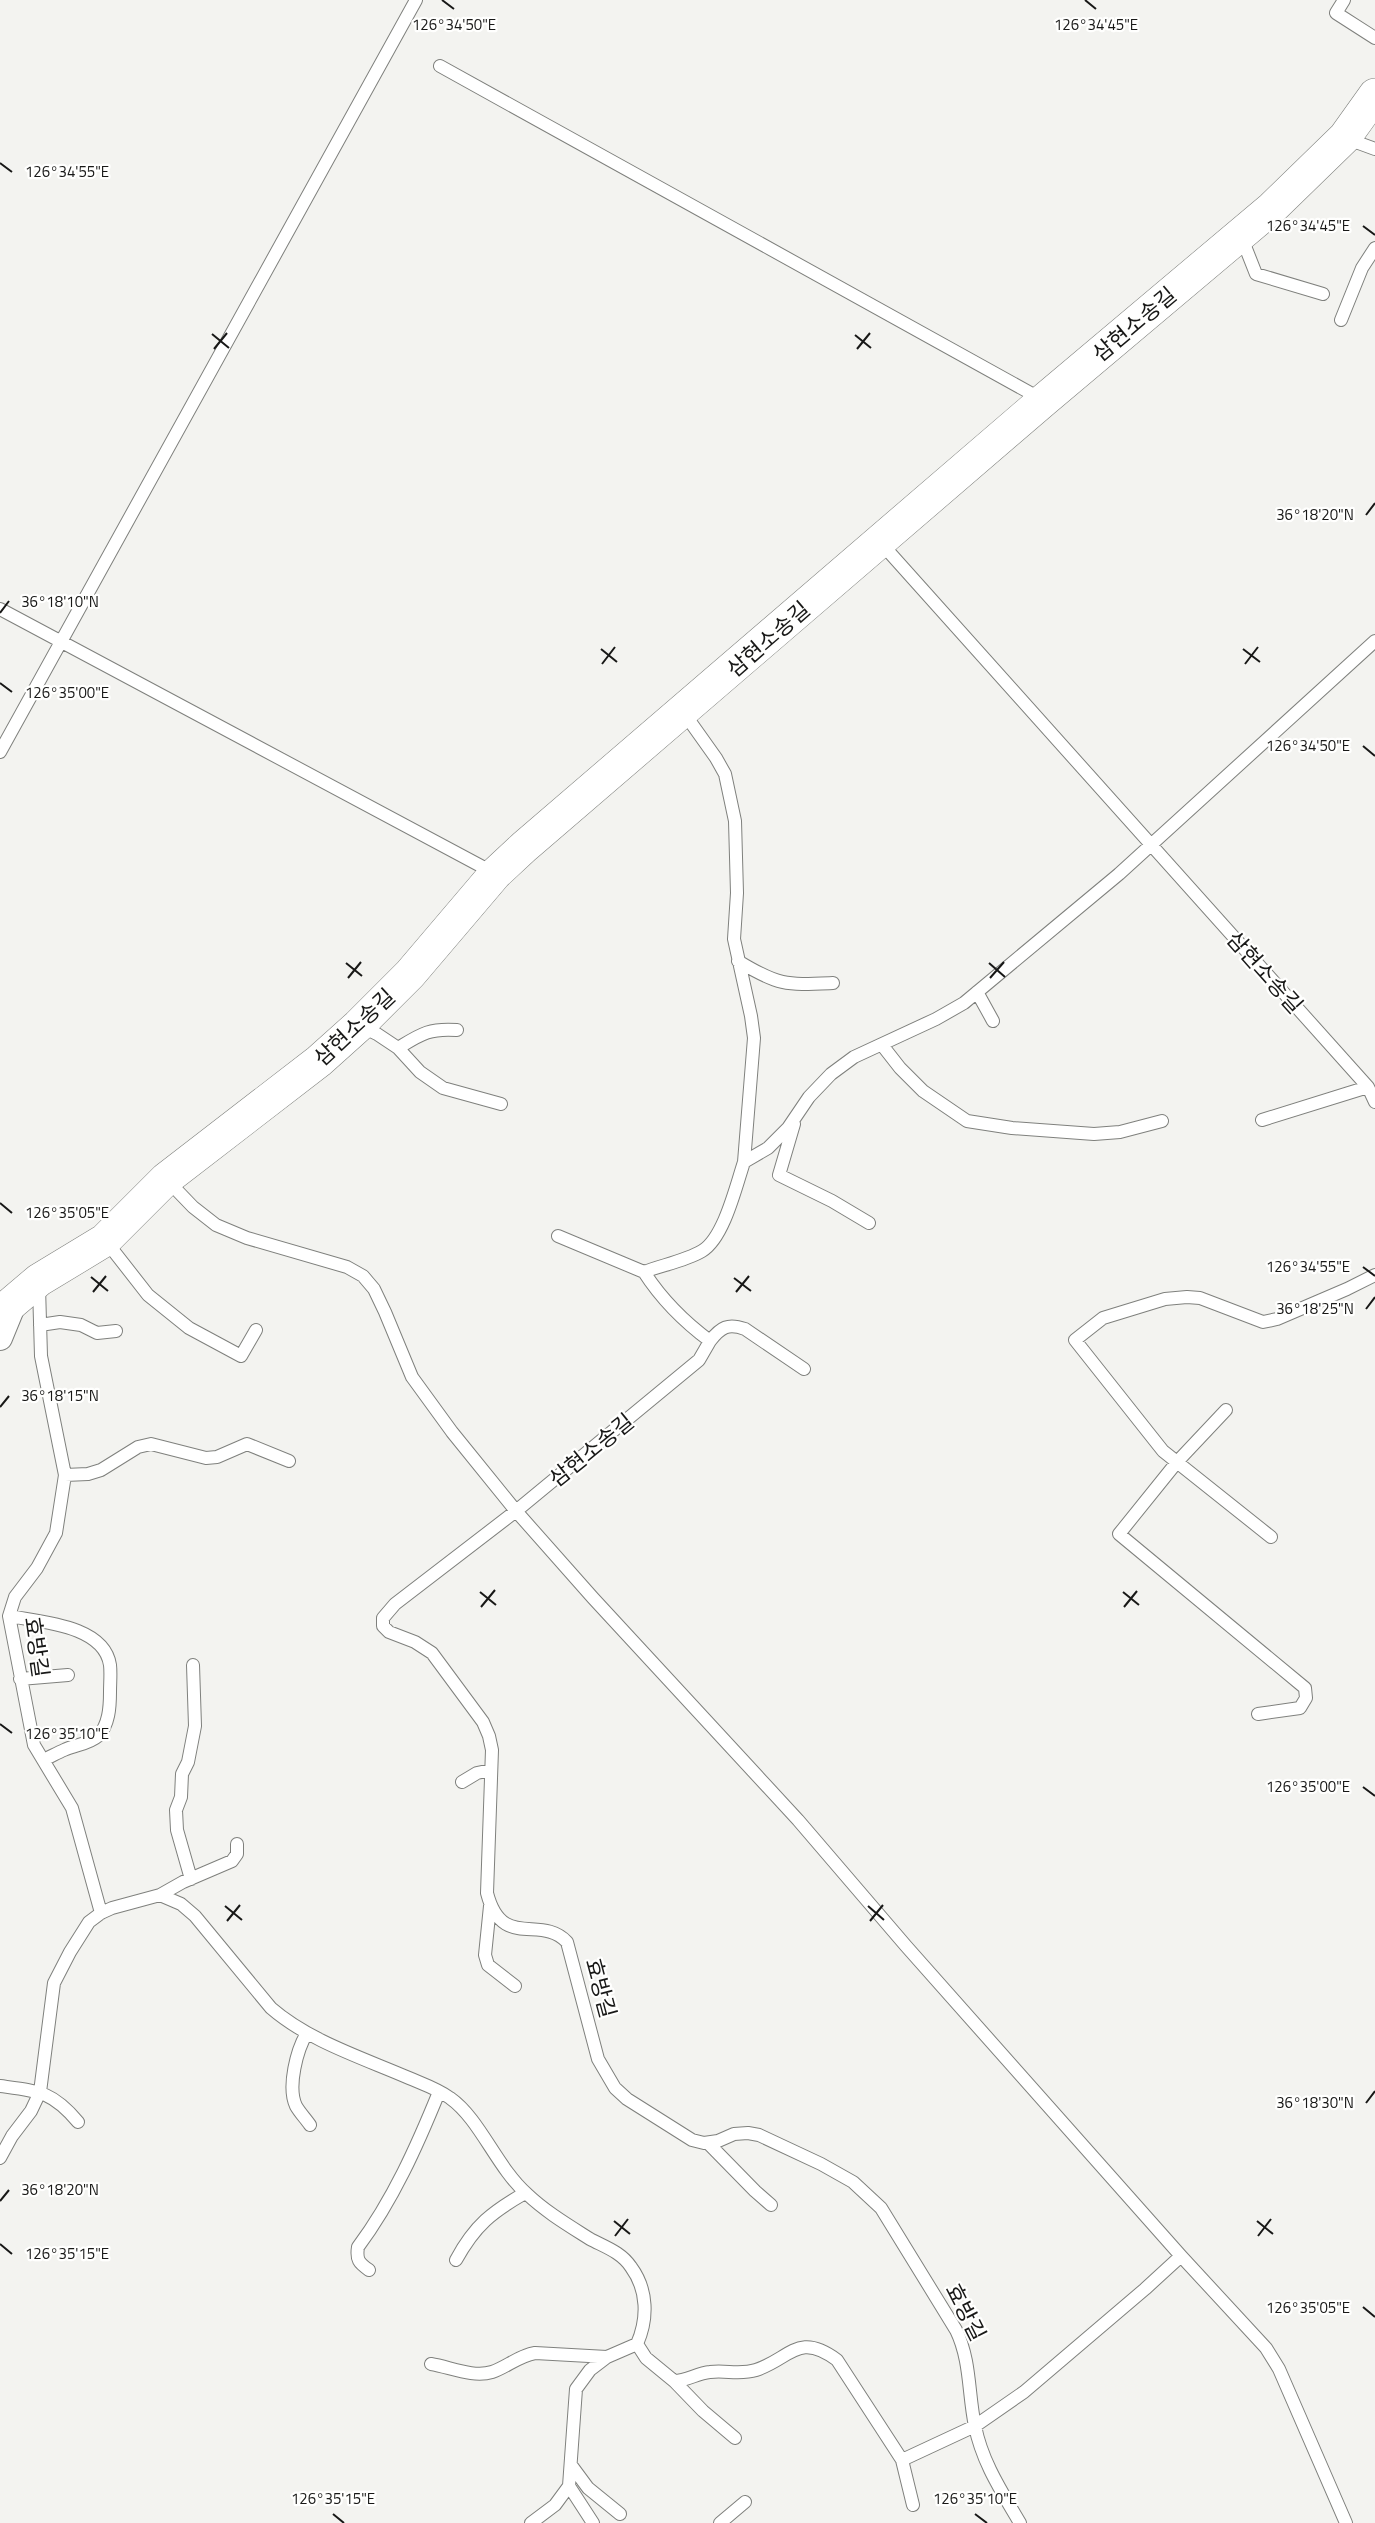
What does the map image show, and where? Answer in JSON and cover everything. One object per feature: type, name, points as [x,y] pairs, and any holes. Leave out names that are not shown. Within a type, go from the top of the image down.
[{"type":"street","name":"삼현소송길","points":[[18,1297],[105,1240],[166,1179],[319,1061],[410,974],[495,874],[1044,400],[1240,235],[1345,137],[1375,95]]},
{"type":"street","points":[[0,1338],[18,1297]]},
{"type":"lane","points":[[0,752],[416,0]]},
{"type":"lane","points":[[1344,0],[1336,13],[1375,39]]},
{"type":"lane","points":[[440,66],[1044,400]]},
{"type":"lane","points":[[1345,137],[1375,149]]},
{"type":"lane","points":[[1240,235],[1256,274],[1323,294]]},
{"type":"lane","points":[[1341,320],[1362,268],[1375,248]]},
{"type":"lane","name":"삼현소송길","points":[[881,542],[1368,1087],[1375,1102]]},
{"type":"lane","points":[[0,609],[495,874]]},
{"type":"lane","points":[[744,1162],[768,1148],[796,1117],[809,1097],[831,1074],[854,1057],[936,1019],[964,1003],[1151,845],[1375,641]]},
{"type":"lane","points":[[644,1272],[702,1251],[713,1240],[732,1201],[744,1162],[754,1038],[734,939],[737,893],[735,821],[731,797],[725,774],[717,758],[683,712]]},
{"type":"lane","points":[[738,961],[766,977],[783,983],[833,983]]},
{"type":"lane","points":[[977,992],[993,1021]]},
{"type":"lane","points":[[358,1026],[377,1034],[398,1048],[420,1072],[442,1088],[501,1104]]},
{"type":"lane","points":[[398,1048],[425,1032],[436,1029],[457,1030]]},
{"type":"lane","points":[[882,1045],[900,1068],[923,1091],[967,1121],[1012,1128],[1094,1134],[1120,1132],[1162,1121]]},
{"type":"lane","points":[[1262,1120],[1368,1087]]},
{"type":"lane","points":[[796,1117],[780,1175],[869,1223]]},
{"type":"lane","points":[[166,1179],[193,1207],[216,1225],[247,1238],[347,1267],[363,1276],[374,1289],[412,1377],[452,1432],[516,1511],[798,1820],[906,1946],[1181,2256],[1266,2348],[1279,2369],[1346,2523]]},
{"type":"lane","points":[[558,1236],[644,1272],[659,1295],[679,1316],[710,1341],[719,1329],[727,1325],[735,1326],[745,1329],[804,1369]]},
{"type":"lane","points":[[105,1240],[148,1295],[189,1328],[241,1356],[256,1330]]},
{"type":"lane","points":[[1271,1537],[1163,1451],[1075,1340],[1103,1318],[1165,1299],[1200,1298],[1263,1322],[1277,1319],[1375,1275]]},
{"type":"lane","name":"효방길","points":[[18,1297],[40,1325],[41,1356],[65,1475],[56,1533],[37,1568],[15,1597],[9,1616],[34,1745],[72,1808],[101,1913]]},
{"type":"lane","points":[[40,1325],[60,1322],[81,1325],[97,1333],[116,1331]]},
{"type":"lane","name":"삼현소송길","points":[[516,1511],[683,1375],[699,1360],[710,1341]]},
{"type":"lane","points":[[1226,1410],[1177,1462],[1119,1534],[1305,1688],[1306,1698],[1300,1708],[1258,1714]]},
{"type":"lane","points":[[65,1475],[88,1474],[101,1470],[138,1447],[151,1444],[206,1458],[217,1457],[247,1444],[289,1461]]},
{"type":"lane","points":[[514,1986],[488,1965],[485,1955],[490,1906],[487,1893],[492,1750],[483,1722],[432,1653],[425,1647],[389,1632],[384,1626],[383,1618],[395,1604],[516,1511]]},
{"type":"lane","points":[[9,1616],[49,1623],[92,1636],[103,1648],[110,1663],[110,1705],[105,1726],[98,1736],[89,1742],[63,1750],[43,1760]]},
{"type":"lane","points":[[191,1879],[177,1830],[176,1810],[181,1797],[182,1774],[188,1762],[195,1726],[193,1665]]},
{"type":"lane","points":[[20,1679],[68,1675]]},
{"type":"lane","points":[[462,1782],[477,1773],[491,1770]]},
{"type":"lane","points":[[0,2157],[31,2111],[40,2092],[54,1983],[69,1952],[89,1922],[101,1913],[160,1895],[232,1861],[237,1854],[237,1844]]},
{"type":"lane","points":[[160,1895],[181,1904],[195,1916],[271,2008],[283,2018],[307,2033],[439,2092],[456,2103],[468,2116],[507,2173],[525,2193],[561,2221],[610,2248],[631,2265],[643,2292],[646,2311],[645,2326],[637,2344],[607,2357],[591,2370],[576,2389],[573,2403],[569,2486],[555,2505],[531,2523]]},
{"type":"lane","name":"효방길","points":[[490,1906],[498,1919],[508,1925],[552,1933],[561,1936],[567,1942],[598,2059],[615,2088],[627,2099],[686,2136],[708,2143],[734,2134],[759,2135],[853,2182],[881,2208],[951,2320],[963,2345],[968,2362],[975,2426],[984,2458],[1020,2523]]},
{"type":"lane","points":[[307,2033],[299,2045],[293,2086],[296,2106],[310,2125]]},
{"type":"lane","points":[[0,2086],[40,2092],[54,2098],[78,2122]]},
{"type":"lane","points":[[369,2270],[359,2263],[356,2256],[358,2247],[390,2197],[422,2134],[439,2092]]},
{"type":"lane","points":[[708,2143],[754,2191],[771,2205]]},
{"type":"lane","points":[[456,2260],[467,2239],[479,2225],[495,2211],[525,2193]]},
{"type":"lane","points":[[902,2460],[975,2426],[1024,2392],[1181,2256]]},
{"type":"lane","points":[[637,2344],[646,2358],[735,2438]]},
{"type":"lane","points":[[674,2381],[682,2381],[700,2373],[743,2373],[759,2369],[792,2349],[812,2347],[825,2351],[837,2360],[902,2460],[910,2484],[913,2505]]},
{"type":"lane","points":[[431,2364],[481,2374],[492,2372],[514,2359],[535,2353],[607,2357]]},
{"type":"lane","points":[[571,2465],[588,2488],[620,2514]]},
{"type":"lane","points":[[569,2486],[593,2523]]},
{"type":"lane","points":[[720,2523],[744,2502]]}]
